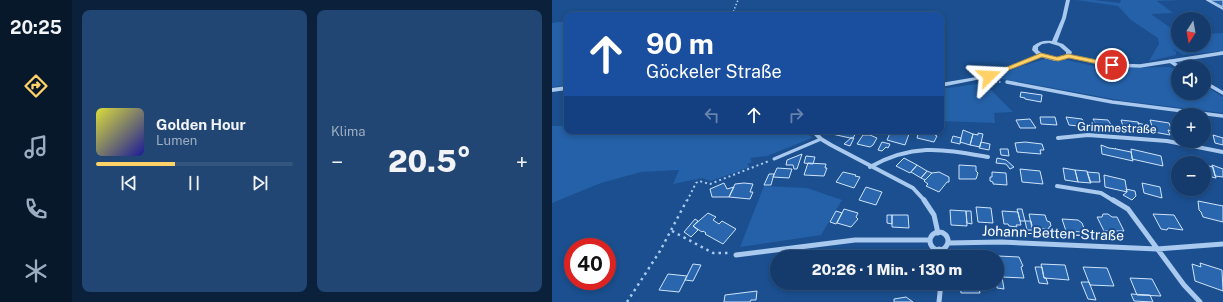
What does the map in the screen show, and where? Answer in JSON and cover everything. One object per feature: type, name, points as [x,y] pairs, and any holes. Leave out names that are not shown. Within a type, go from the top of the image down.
[{"type":"street","points":[[1054,43],[1064,18],[1068,0]]},
{"type":"street","points":[[1068,56],[1068,50],[1054,43],[1045,42],[1036,46],[1035,50],[1041,55],[1058,59],[1068,56],[1097,63],[1127,66],[1140,66],[1223,52]]},
{"type":"street","points":[[944,84],[989,76],[1041,55]]},
{"type":"street","points":[[1006,82],[1120,103],[1223,116]]},
{"type":"street","points":[[1211,86],[1223,93]]},
{"type":"street","points":[[552,90],[564,88]]},
{"type":"street","points":[[816,134],[821,139],[906,184],[920,195],[934,215],[938,233]]},
{"type":"street","name":"Grimmestraße","points":[[1058,138],[1088,135],[1167,141],[1223,152]]},
{"type":"street","points":[[870,166],[891,155],[920,149],[946,150],[988,157]]},
{"type":"street","points":[[1057,186],[1102,193],[1128,209],[1184,285],[1200,302]]},
{"type":"street","points":[[938,233],[945,235],[948,243],[945,248],[939,249],[931,245],[929,240],[932,235],[938,233]]},
{"type":"street","points":[[736,255],[855,240],[929,240]]},
{"type":"street","name":"Johann-Betten-Straße","points":[[948,243],[1016,242],[1157,249],[1223,244]]},
{"type":"street","points":[[938,302],[942,290]]},
{"type":"lane","points":[[1207,0],[1223,9]]},
{"type":"lane","points":[[774,159],[821,139]]},
{"type":"path","points":[[733,12],[738,0]]},
{"type":"path","points":[[628,302],[672,230],[696,183],[699,181],[710,184],[774,159]]},
{"type":"path","points":[[672,230],[713,253],[724,252],[736,255]]},
{"type":"shaded area","points":[[1076,0],[1094,0],[1120,3],[1121,0],[1183,0],[1157,1],[1172,12],[1151,14],[1171,28],[1171,52],[1176,52],[1176,55],[1149,61],[1159,44],[1158,38],[1131,20],[1118,6]]},
{"type":"shaded area","points":[[564,21],[564,85],[552,87],[552,23]]},
{"type":"shaded area","points":[[1223,33],[1223,51],[1183,55],[1178,52],[1211,52],[1211,34]]},
{"type":"shaded area","points":[[1045,59],[1067,60],[1094,66],[1122,68],[1169,67],[1171,68],[1171,100],[1211,100],[1211,89],[1223,97],[1223,113],[1211,112],[1211,108],[1182,108],[1124,101],[1003,79],[988,80],[1019,67]]},
{"type":"shaded area","points":[[984,83],[1013,112],[994,113],[995,123],[944,121],[944,89]]},
{"type":"shaded area","points":[[552,126],[564,126],[564,134],[809,134],[812,138],[767,156],[750,158],[752,162],[747,164],[750,167],[711,181],[702,178],[673,184],[679,170],[641,172],[601,183],[552,203]]},
{"type":"shaded area","points":[[764,186],[807,188],[842,200],[821,235],[740,247]]},
{"type":"building","points":[[1209,0],[1223,0],[1223,7]]},
{"type":"building","points":[[1021,92],[1042,95],[1041,102],[1020,97]]},
{"type":"building","points":[[1040,117],[1055,117],[1057,125],[1041,124]]},
{"type":"building","points":[[1066,117],[1082,119],[1087,127],[1069,125]]},
{"type":"building","points":[[1030,119],[1036,128],[1020,128],[1016,120]]},
{"type":"building","points":[[1093,119],[1108,120],[1114,129],[1097,127]]},
{"type":"building","points":[[1121,120],[1138,122],[1141,131],[1124,129]]},
{"type":"building","points":[[1150,120],[1169,123],[1171,131],[1168,130],[1170,135],[1154,132]]},
{"type":"building","points":[[1138,123],[1146,125],[1147,131],[1141,130]]},
{"type":"building","points":[[963,130],[973,134],[970,145],[960,142]]},
{"type":"building","points":[[978,133],[983,134],[980,147],[970,145],[973,134],[978,135]]},
{"type":"building","points":[[832,134],[855,134],[853,138]]},
{"type":"building","points":[[890,134],[909,134],[905,145],[887,140]]},
{"type":"building","points":[[918,134],[935,134],[937,136],[934,142],[917,138]]},
{"type":"building","points":[[863,135],[870,135],[877,138],[870,147],[857,144]]},
{"type":"building","points":[[1213,135],[1223,138],[1223,145],[1215,143]]},
{"type":"building","points":[[953,136],[961,138],[960,144],[951,142]]},
{"type":"building","points":[[851,138],[854,138],[850,146],[844,144]]},
{"type":"building","points":[[882,142],[890,144],[888,148],[886,147],[882,151],[878,150]]},
{"type":"building","points":[[981,142],[990,144],[989,150],[979,148]]},
{"type":"building","points":[[1025,142],[1042,144],[1044,150],[1040,150],[1041,154],[1017,152],[1015,143]]},
{"type":"building","points":[[1101,145],[1131,152],[1133,161],[1102,154]]},
{"type":"building","points":[[1000,149],[1008,149],[1009,156],[1001,155]]},
{"type":"building","points":[[1131,149],[1161,156],[1163,166],[1132,159]]},
{"type":"building","points":[[802,154],[797,169],[794,169],[793,165],[786,165],[787,160]]},
{"type":"building","points":[[806,156],[815,157],[813,164],[804,163]]},
{"type":"building","points":[[904,158],[917,165],[910,173],[896,166]]},
{"type":"building","points":[[997,158],[1006,160],[1014,167],[1010,169],[1006,164],[996,163]]},
{"type":"building","points":[[808,163],[826,164],[825,168],[827,168],[824,176],[804,175]]},
{"type":"building","points":[[917,165],[927,171],[921,178],[911,172]]},
{"type":"building","points":[[959,165],[976,166],[976,171],[978,173],[976,179],[959,179]]},
{"type":"building","points":[[1212,165],[1223,169],[1223,177],[1215,176]]},
{"type":"building","points":[[1211,167],[1213,167],[1216,178],[1211,177]]},
{"type":"building","points":[[777,168],[792,169],[789,178],[773,177]]},
{"type":"building","points":[[1063,168],[1075,170],[1078,182],[1065,180]]},
{"type":"building","points":[[1020,169],[1040,171],[1043,184],[1022,182]]},
{"type":"building","points":[[1075,170],[1087,171],[1091,183],[1078,182]]},
{"type":"building","points":[[927,171],[932,173],[925,180],[921,178]]},
{"type":"building","points":[[843,172],[860,177],[854,188],[836,182]]},
{"type":"building","points":[[939,172],[949,177],[949,182],[947,182],[939,192],[926,186],[928,184],[924,181],[932,173]]},
{"type":"building","points":[[992,172],[1006,173],[1007,185],[993,184],[993,182],[990,181]]},
{"type":"building","points":[[1087,172],[1099,173],[1100,182],[1090,182]]},
{"type":"building","points":[[769,174],[774,174],[771,185],[764,185]]},
{"type":"building","points":[[1104,175],[1125,180],[1127,192],[1105,187]]},
{"type":"building","points":[[724,183],[727,189],[734,187],[729,197],[712,197],[710,189]]},
{"type":"building","points":[[1142,183],[1160,187],[1162,198],[1144,193]]},
{"type":"building","points":[[735,184],[753,184],[750,192],[753,192],[750,199],[729,197]]},
{"type":"building","points":[[866,187],[882,192],[876,205],[859,200]]},
{"type":"building","points":[[1126,189],[1135,191],[1136,196],[1132,200],[1123,195],[1127,192]]},
{"type":"building","points":[[1198,201],[1223,206],[1223,222],[1203,217],[1199,210]]},
{"type":"building","points":[[976,207],[991,208],[993,223],[978,222]]},
{"type":"building","points":[[844,209],[858,213],[856,217],[858,219],[851,227],[837,223]]},
{"type":"building","points":[[1017,209],[1022,209],[1025,221],[1020,221]]},
{"type":"building","points":[[950,210],[966,211],[967,226],[951,225]]},
{"type":"building","points":[[836,211],[842,213],[836,224],[830,222]]},
{"type":"building","points":[[966,211],[971,211],[972,224],[967,223]]},
{"type":"building","points":[[1002,211],[1018,212],[1021,225],[1016,225],[1017,227],[1004,224]]},
{"type":"building","points":[[708,213],[716,217],[713,220],[719,224],[722,221],[736,229],[723,244],[693,226]]},
{"type":"building","points":[[1029,214],[1045,215],[1051,226],[1049,229],[1032,228]]},
{"type":"building","points":[[1103,214],[1117,217],[1124,231],[1104,231],[1097,217],[1102,217]]},
{"type":"building","points":[[1153,214],[1174,215],[1183,230],[1168,228],[1167,230],[1161,229]]},
{"type":"building","points":[[887,215],[892,215],[892,224],[887,223]]},
{"type":"building","points":[[892,215],[908,215],[909,228],[892,227]]},
{"type":"building","points":[[695,219],[698,221],[693,226],[698,230],[691,237],[684,232]]},
{"type":"building","points":[[1062,219],[1078,220],[1082,223],[1084,228],[1083,232],[1066,231]]},
{"type":"building","points":[[1025,221],[1031,221],[1033,230],[1027,230]]},
{"type":"building","points":[[1004,256],[1019,257],[1023,266],[1021,267],[1024,278],[1004,277]]},
{"type":"building","points":[[1200,263],[1222,270],[1223,291],[1195,281],[1192,264],[1201,267]]},
{"type":"building","points":[[693,264],[701,265],[693,281],[685,280]]},
{"type":"building","points":[[1041,264],[1065,265],[1069,280],[1044,278]]},
{"type":"building","points":[[1035,267],[1042,267],[1044,278],[1046,278],[1048,284],[1039,283]]},
{"type":"building","points":[[1083,267],[1107,268],[1114,286],[1090,285]]},
{"type":"building","points":[[668,274],[687,276],[679,292],[659,290]]},
{"type":"building","points":[[1130,278],[1152,279],[1161,296],[1137,295]]},
{"type":"building","points":[[1081,282],[1089,282],[1096,300],[1088,299]]},
{"type":"building","points":[[961,290],[979,290],[980,293],[961,293]]},
{"type":"building","points":[[757,291],[756,300],[751,300],[750,302],[724,302],[725,295]]},
{"type":"building","points":[[1131,294],[1150,295],[1153,302],[1134,301]]},
{"type":"building","points":[[906,297],[913,302],[894,302],[894,299]]},
{"type":"route","points":[[989,76],[1041,55],[1052,59],[1066,58],[1068,56],[1112,65]]}]
